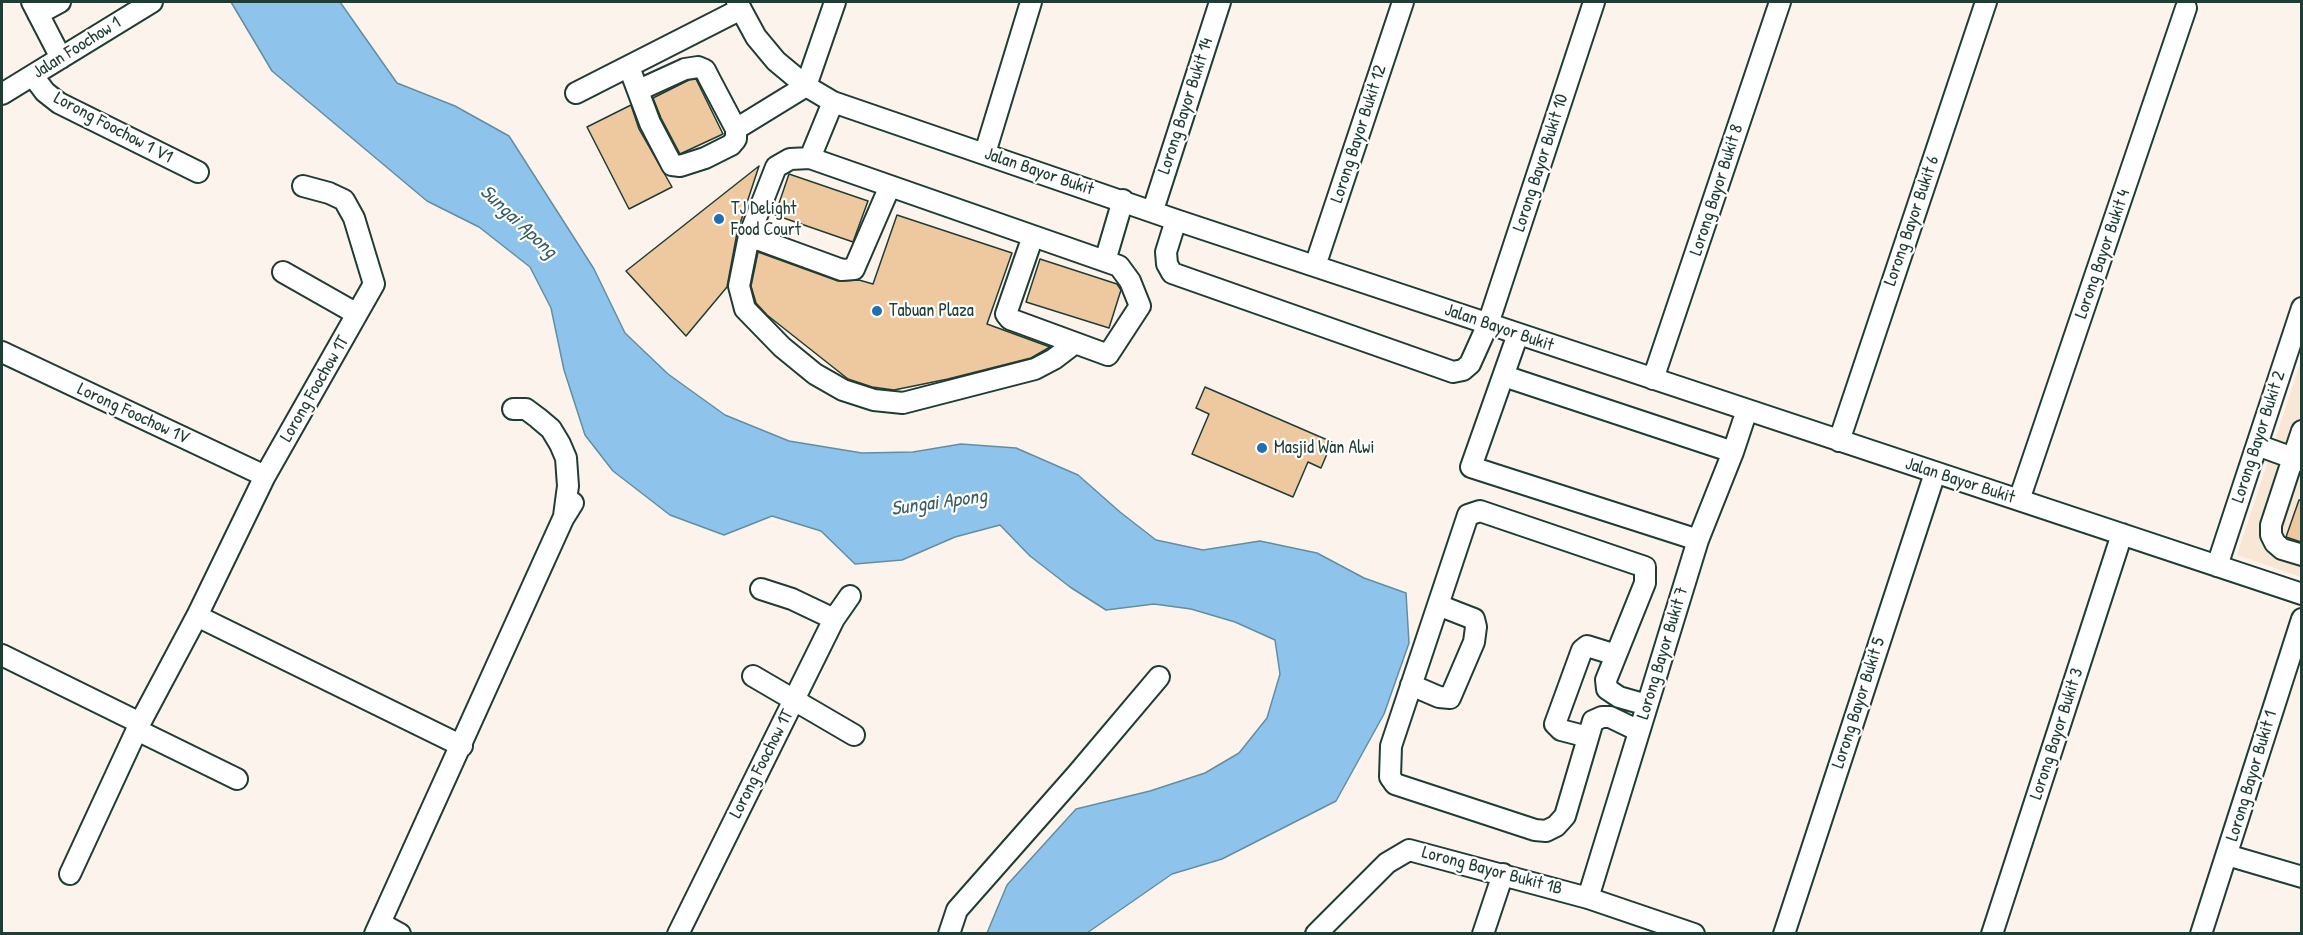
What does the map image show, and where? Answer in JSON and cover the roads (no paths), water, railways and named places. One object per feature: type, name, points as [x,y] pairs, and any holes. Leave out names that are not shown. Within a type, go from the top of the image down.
[{"type":"street","points":[[60,2],[35,8],[61,58]]},
{"type":"street","name":"Jalan Foochow 1","points":[[2,93],[152,2]]},
{"type":"street","points":[[736,129],[807,86],[835,2]]},
{"type":"street","points":[[985,153],[1031,2]]},
{"type":"street","name":"Lorong Bayor Bukit 14","points":[[1153,210],[1220,2]]},
{"type":"street","name":"Lorong Bayor Bukit 12","points":[[1315,266],[1403,2]]},
{"type":"street","name":"Lorong Bayor Bukit 10","points":[[1176,220],[1167,252],[1167,264],[1172,273],[1453,372],[1463,370],[1470,364],[1488,324],[1594,2]]},
{"type":"street","name":"Lorong Bayor Bukit 8","points":[[1653,380],[1780,2]]},
{"type":"street","name":"Lorong Bayor Bukit 6","points":[[1839,441],[1986,2]]},
{"type":"street","points":[[576,93],[629,67],[739,5]]},
{"type":"street","name":"Jalan Bayor Bukit","points":[[739,5],[756,36],[776,61],[807,86],[833,102],[1653,380],[2301,594]]},
{"type":"street","name":"Lorong Bayor Bukit 4","points":[[2019,500],[2186,8]]},
{"type":"street","points":[[629,67],[650,123],[672,165],[680,166],[705,158],[731,145],[736,139],[736,129],[705,70],[698,66],[685,69],[639,90]]},
{"type":"street","name":"Lorong Foochow 1 V1","points":[[33,76],[45,92],[59,103],[198,172]]},
{"type":"street","points":[[810,158],[833,102]]},
{"type":"street","points":[[1034,236],[1006,314],[1010,319],[1108,355],[1140,306],[1130,281],[1119,266],[1034,236],[810,158],[790,159],[776,167],[748,236],[739,286],[745,309],[782,347],[815,374],[843,390],[874,400],[903,403],[1035,369],[1054,359],[1075,343]]},
{"type":"street","name":"Lorong Foochow 1T","points":[[70,874],[139,727],[197,616],[265,476],[374,284],[354,218],[344,200],[303,186]]},
{"type":"street","points":[[748,236],[842,270],[854,269],[890,186]]},
{"type":"street","points":[[1105,261],[1123,200]]},
{"type":"street","points":[[283,272],[357,314]]},
{"type":"street","name":"Lorong Bayor Bukit 2","points":[[2217,566],[2301,308]]},
{"type":"street","points":[[1518,334],[1471,467],[1698,540]]},
{"type":"street","name":"Lorong Foochow 1V","points":[[2,352],[265,476]]},
{"type":"street","points":[[1504,376],[1733,452]]},
{"type":"street","points":[[400,933],[378,928],[568,511],[566,458],[560,444],[550,429],[526,409],[513,409]]},
{"type":"street","name":"Lorong Bayor Bukit 7","points":[[1588,898],[1698,540],[1747,410]]},
{"type":"street","points":[[2301,431],[2297,460],[2271,525],[2271,535],[2275,543],[2282,549],[2301,555]]},
{"type":"street","points":[[2257,445],[2297,460]]},
{"type":"street","name":"Lorong Bayor Bukit 5","points":[[1784,933],[1935,473]]},
{"type":"street","points":[[1480,511],[1645,567],[1645,583],[1606,680],[1565,816],[1556,826],[1546,831],[1535,830],[1395,784],[1390,777],[1391,746],[1438,605],[1468,515],[1480,511]]},
{"type":"street","name":"Lorong Bayor Bukit 3","points":[[1992,933],[2122,534]]},
{"type":"street","points":[[760,589],[792,600],[834,619]]},
{"type":"street","name":"Lorong Foochow 1T","points":[[678,933],[834,619],[850,596]]},
{"type":"street","points":[[1411,685],[1439,697],[1450,698],[1474,642],[1476,627],[1474,619],[1438,605]]},
{"type":"street","points":[[197,616],[462,746]]},
{"type":"street","name":"Lorong Bayor Bukit 1","points":[[2201,933],[2301,619]]},
{"type":"street","points":[[1616,654],[1587,646],[1582,650],[1555,724],[1561,730],[1590,729],[1602,717],[1610,717],[1639,731]]},
{"type":"street","points":[[2,655],[237,779]]},
{"type":"street","points":[[753,676],[854,735]]},
{"type":"street","points":[[949,933],[957,910],[1159,677]]},
{"type":"street","points":[[1606,680],[1607,689],[1618,697],[1647,705]]},
{"type":"street","name":"Lorong Bayor Bukit 1B","points":[[1316,933],[1387,863],[1409,849],[1588,898],[1694,933]]},
{"type":"street","points":[[2227,855],[2301,877]]},
{"type":"street","points":[[1484,933],[1503,874]]},
{"type":"water","name":"Sungai Apong","points":[[231,2],[340,2],[397,83],[455,106],[509,136],[594,269],[625,333],[668,374],[725,415],[789,441],[862,453],[913,452],[961,444],[1016,448],[1078,475],[1156,540],[1203,550],[1260,541],[1317,553],[1364,578],[1406,593],[1409,643],[1384,714],[1336,801],[1222,859],[1172,874],[1087,933],[987,933],[1007,885],[1076,809],[1150,791],[1205,773],[1239,753],[1267,718],[1280,674],[1275,640],[1235,622],[1191,609],[1154,604],[1106,610],[1070,587],[1030,556],[1000,525],[955,537],[902,560],[855,564],[821,531],[772,516],[724,535],[670,515],[613,471],[585,435],[564,370],[551,308],[530,267],[479,227],[427,201],[272,71]]},
{"type":"place","name":"TJ Delight Food Court","points":[[719,219]]},
{"type":"place","name":"Tabuan Plaza","points":[[877,311]]},
{"type":"place","name":"Masjid Wan Alwi","points":[[1262,448]]}]
